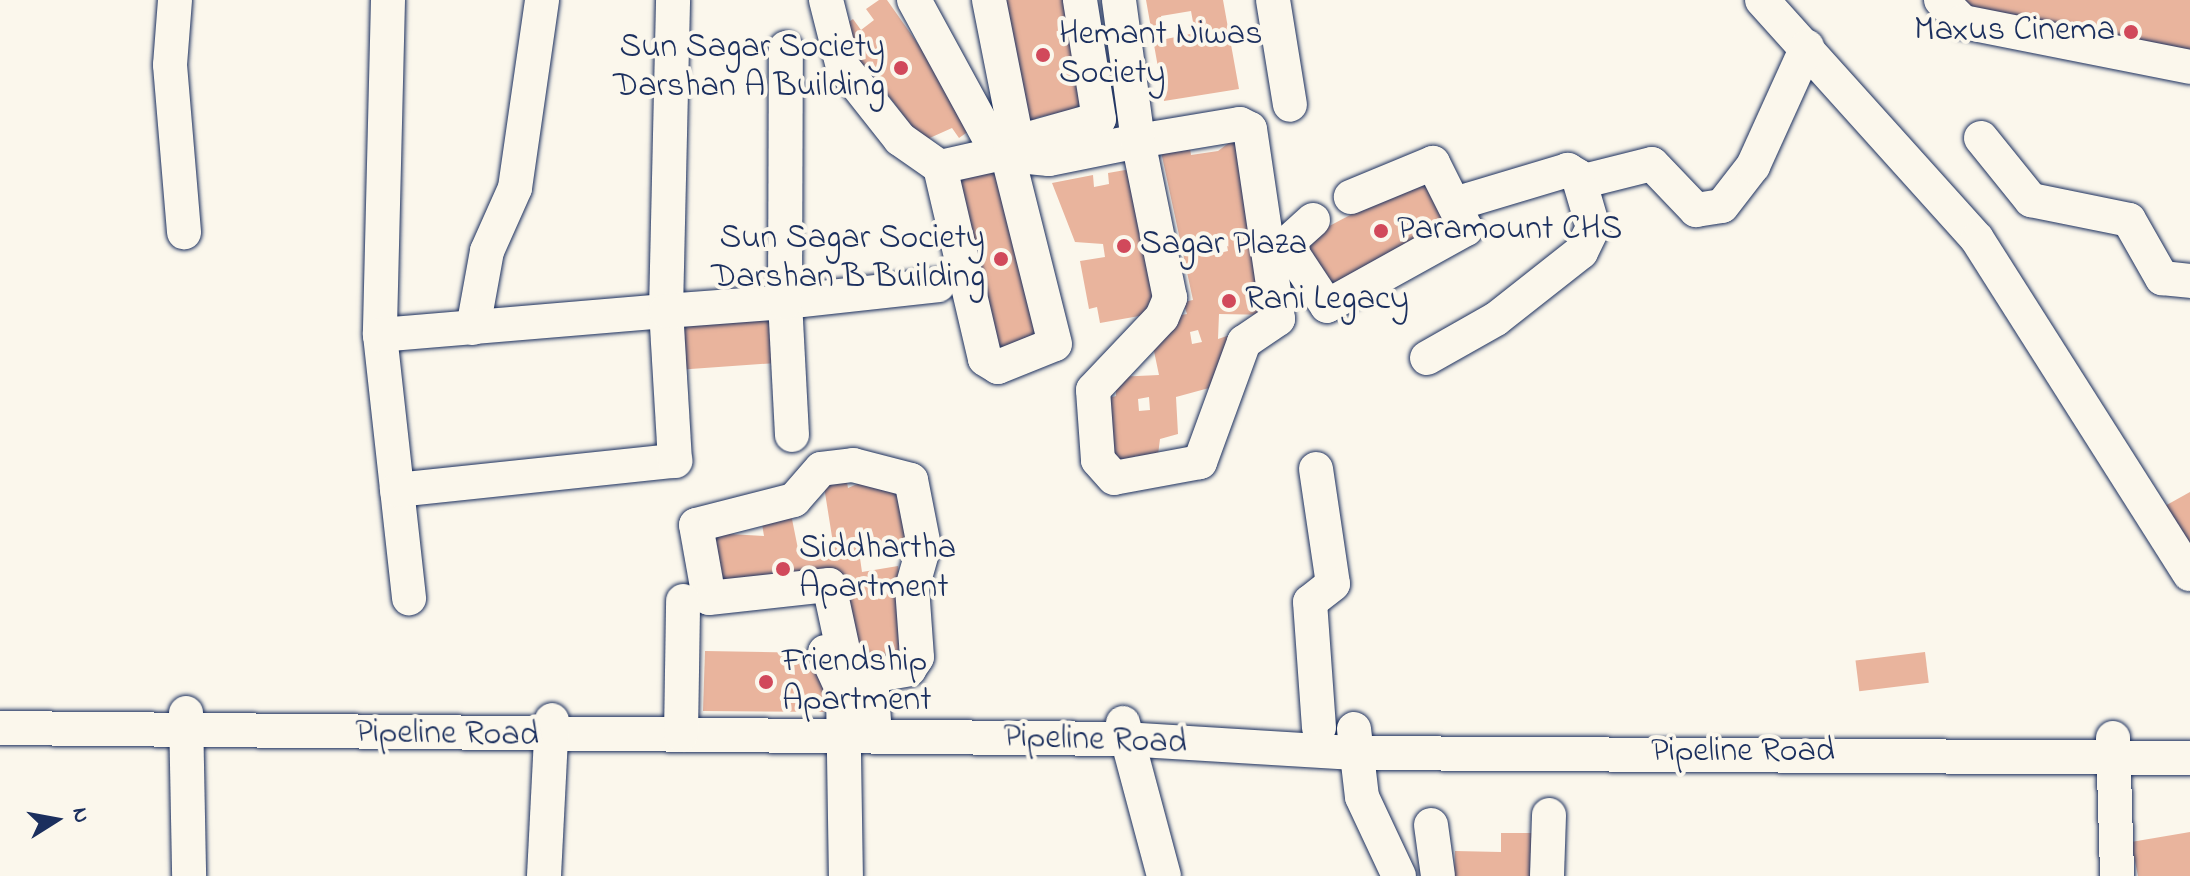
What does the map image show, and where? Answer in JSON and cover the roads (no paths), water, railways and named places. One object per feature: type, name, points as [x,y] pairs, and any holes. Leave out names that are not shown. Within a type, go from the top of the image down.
[{"type":"street","points":[[175,0],[170,65],[184,232]]},
{"type":"street","points":[[388,0],[380,335],[409,598]]},
{"type":"street","points":[[473,328],[487,251],[515,188],[542,0]]},
{"type":"street","points":[[397,490],[675,461],[666,311],[673,0]]},
{"type":"street","points":[[826,0],[843,67],[900,139],[940,167],[985,359],[998,367],[1055,344],[1003,155],[914,0]]},
{"type":"street","points":[[989,0],[1013,137],[1022,142],[1062,145],[1099,119],[1080,0]]},
{"type":"street","points":[[940,167],[1062,145],[1138,141],[1250,129],[1279,311],[1273,326],[1244,342],[1200,462],[1114,478],[1098,460],[1093,390],[1162,317],[1170,298],[1138,141],[1119,0]]},
{"type":"street","points":[[1273,0],[1290,105]]},
{"type":"street","points":[[1762,0],[1977,239],[2190,574]]},
{"type":"street","points":[[1941,0],[1963,22],[2190,67]]},
{"type":"street","points":[[1580,182],[1652,164],[1696,210],[1722,206],[1753,166],[1807,47]]},
{"type":"street","points":[[786,48],[785,302],[792,435]]},
{"type":"street","points":[[1981,138],[2031,200],[2129,220],[2162,278],[2190,281]]},
{"type":"street","points":[[1313,220],[1286,244],[1327,306],[1459,238],[1466,229],[1458,203],[1433,163],[1351,197]]},
{"type":"street","points":[[1427,358],[1496,319],[1581,252],[1593,227],[1580,182],[1560,170],[1458,203]]},
{"type":"street","points":[[380,335],[785,302],[938,285]]},
{"type":"street","points":[[853,465],[911,480],[924,546],[912,588],[917,657],[909,669],[871,676],[845,659],[829,585],[707,597],[696,525],[794,500],[821,469],[853,465]]},
{"type":"street","points":[[1316,469],[1333,584],[1310,602],[1319,728]]},
{"type":"street","points":[[681,728],[683,601]]},
{"type":"street","points":[[825,652],[859,730]]},
{"type":"street","points":[[846,876],[859,730],[871,676]]},
{"type":"street","points":[[0,728],[0,713],[186,722],[189,876]]},
{"type":"street","name":"Pipeline Road","points":[[0,728],[186,722],[552,728],[1123,731],[1354,741],[2113,745],[2190,758]]},
{"type":"street","points":[[544,876],[552,728]]},
{"type":"street","points":[[1164,876],[1123,731],[1319,728],[1354,741],[1362,797],[1399,876]]},
{"type":"street","points":[[2117,876],[2113,745],[2190,739]]},
{"type":"street","points":[[1547,876],[1549,815]]},
{"type":"street","points":[[1431,825],[1438,876]]},
{"type":"place","name":"Maxus Cinema","points":[[2131,32]]},
{"type":"place","name":"Hemant Niwas Society","points":[[1043,55]]},
{"type":"place","name":"Sun Sagar Society Darshan A Building","points":[[901,68]]},
{"type":"place","name":"Paramount CHS","points":[[1381,231]]},
{"type":"place","name":"Sagar Plaza","points":[[1124,246]]},
{"type":"place","name":"Sun Sagar Society Darshan B Building","points":[[1001,259]]},
{"type":"place","name":"Rani Legacy","points":[[1229,301]]},
{"type":"place","name":"Siddhartha Apartment","points":[[783,569]]},
{"type":"place","name":"Friendship Apartment","points":[[766,682]]}]
